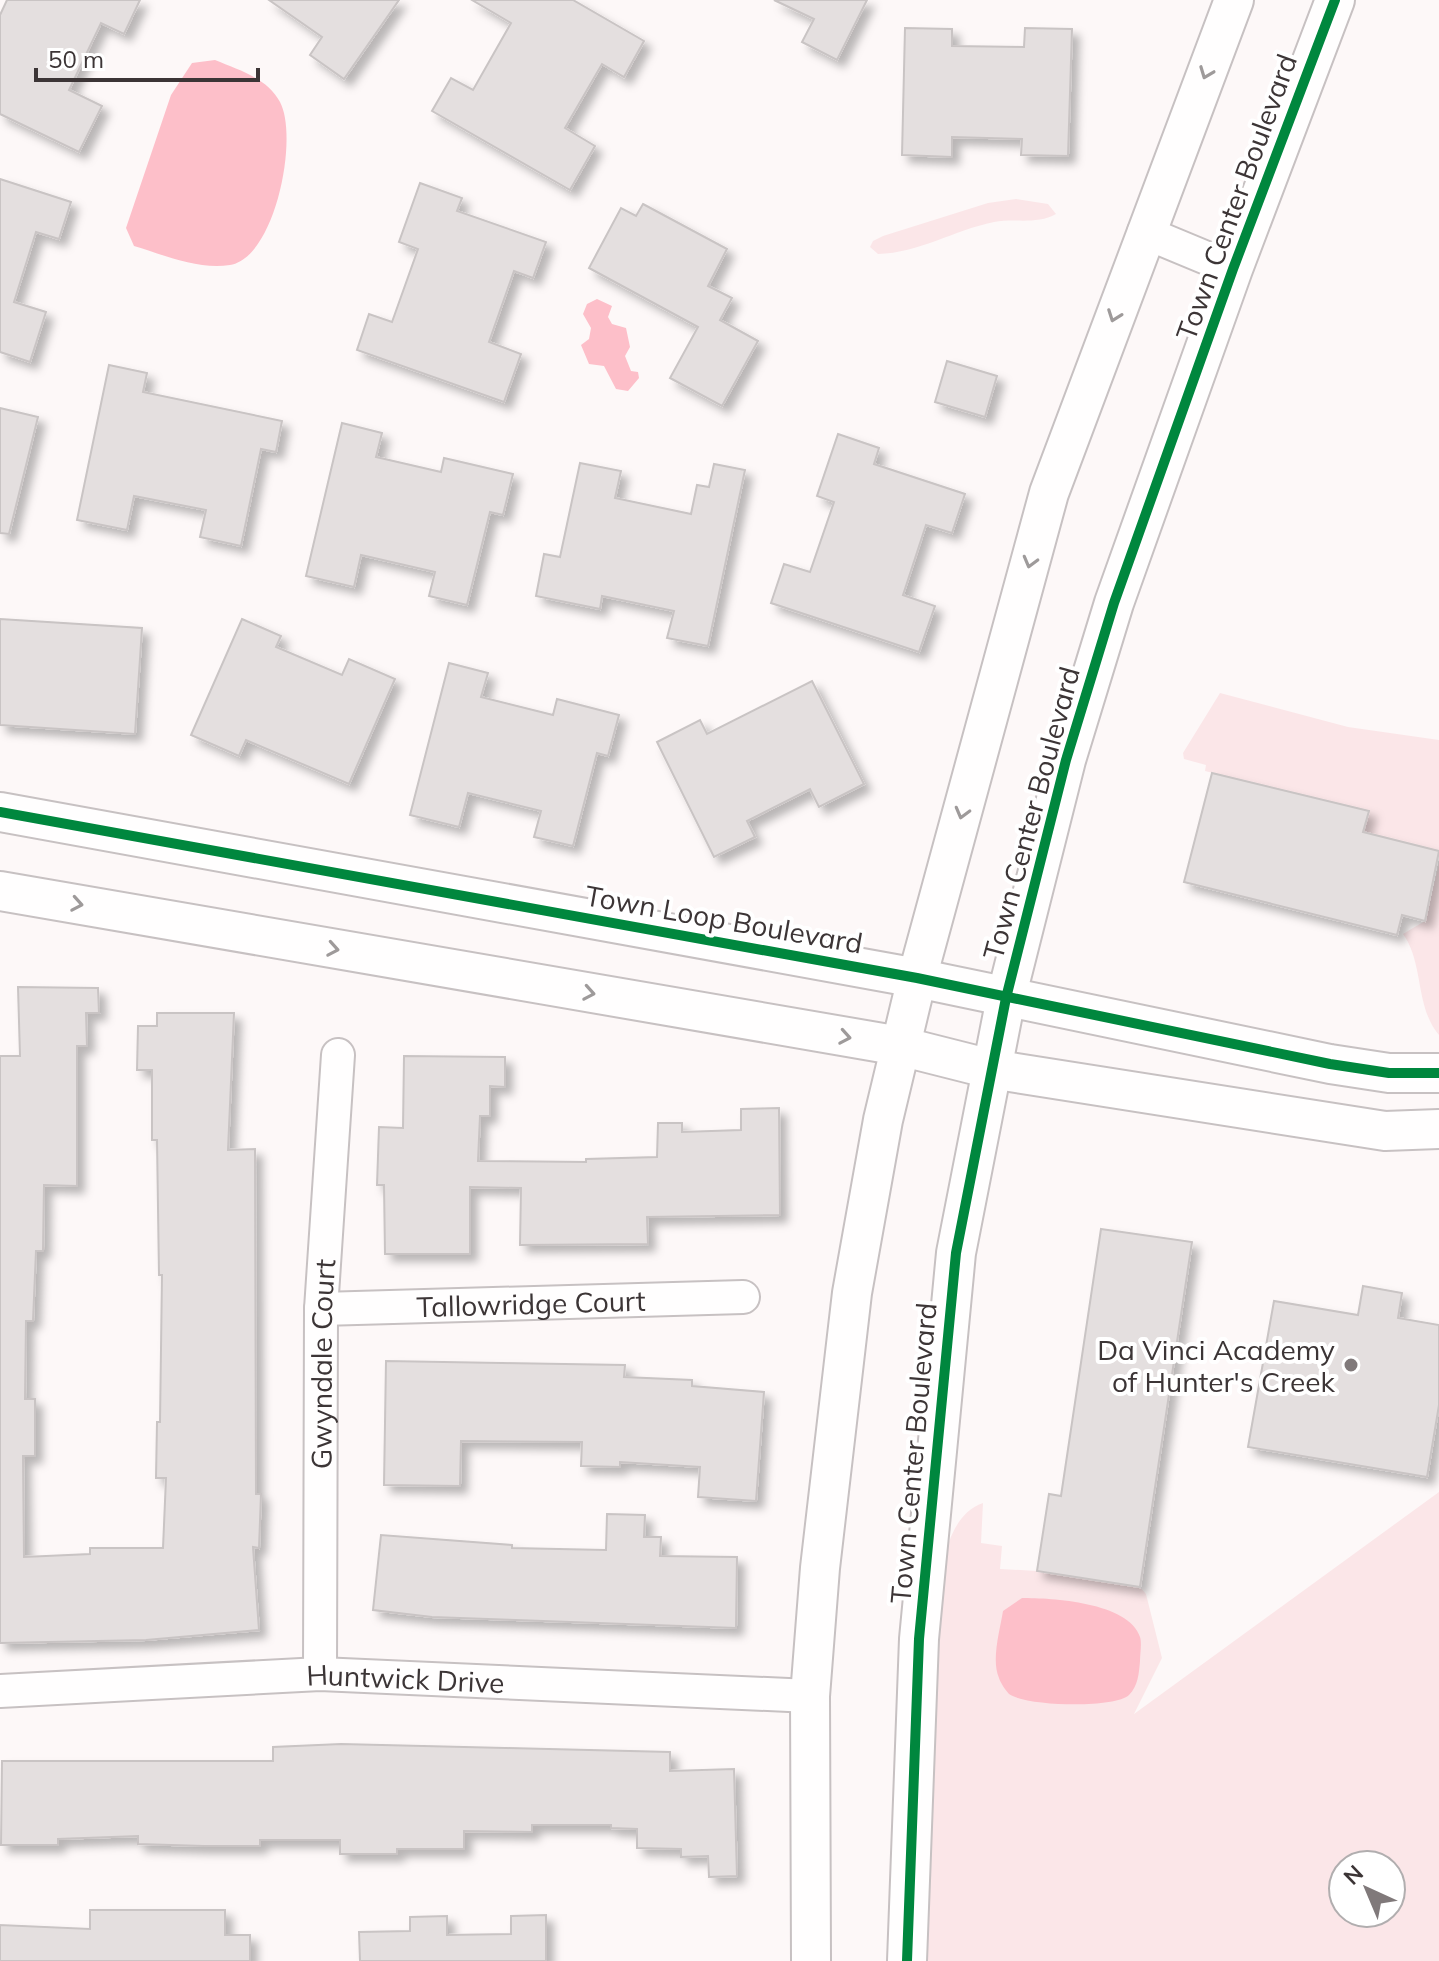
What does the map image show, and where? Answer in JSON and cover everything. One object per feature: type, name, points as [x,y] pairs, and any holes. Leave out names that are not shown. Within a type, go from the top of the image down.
[{"type":"street","points":[[811,1961],[810,1696],[820,1568],[852,1293],[900,1046],[1049,493],[1144,232],[1234,0]]},
{"type":"street","name":"Town Center Boulevard","points":[[907,1961],[919,1639],[956,1253],[1006,998],[1066,760],[1114,603],[1233,269],[1335,0]]},
{"type":"street","points":[[1144,232],[1233,269]]},
{"type":"street","name":"Town Loop Boulevard","points":[[0,812],[917,978],[1330,1064],[1389,1073],[1439,1073]]},
{"type":"street","points":[[0,891],[900,1046],[991,1069],[1385,1131],[1439,1129]]},
{"type":"street","name":"Gwyndale Court","points":[[320,1674],[321,1309],[338,1055]]},
{"type":"street","name":"Tallowridge Court","points":[[321,1309],[743,1297]]},
{"type":"street","name":"Huntwick Drive","points":[[0,1691],[320,1674],[810,1696]]},
{"type":"shaded area","points":[[215,60],[252,76],[268,87],[280,102],[287,142],[279,194],[271,220],[259,242],[246,257],[230,265],[218,266],[181,261],[134,246],[126,228],[171,95],[192,63]]},
{"type":"shaded area","points":[[1016,199],[1048,204],[1056,214],[1041,219],[994,222],[893,253],[878,254],[870,247],[873,241],[883,236],[988,203]]},
{"type":"shaded area","points":[[597,299],[612,306],[608,317],[612,324],[626,328],[630,347],[625,356],[631,371],[638,372],[639,378],[628,391],[616,389],[604,366],[589,364],[581,345],[589,339],[591,328],[583,314],[587,304]]},
{"type":"shaded area","points":[[1220,693],[1348,727],[1439,740],[1439,851],[1363,832],[1368,811],[1205,771],[1206,765],[1184,759],[1183,753]]},
{"type":"shaded area","points":[[1439,864],[1439,1035],[1426,1011],[1414,958],[1403,934],[1425,921]]},
{"type":"shaded area","points":[[1439,1492],[1439,1961],[927,1961],[927,1899],[943,1560],[961,1519],[983,1503],[981,1543],[1002,1546],[1000,1569],[1037,1571],[1140,1587],[1146,1594],[1162,1658],[1134,1714]]},
{"type":"shaded area","points":[[1022,1598],[1088,1604],[1121,1616],[1133,1625],[1140,1637],[1141,1649],[1138,1679],[1129,1695],[1106,1702],[1069,1704],[1032,1701],[1009,1694],[997,1671],[997,1645],[1003,1611]]},
{"type":"building","points":[[7,0],[140,0],[124,34],[101,23],[69,90],[102,106],[79,152],[0,114],[0,15]]},
{"type":"building","points":[[269,0],[399,0],[344,79],[310,55],[322,37]]},
{"type":"building","points":[[472,0],[573,0],[644,41],[624,77],[602,64],[565,128],[595,146],[570,190],[432,111],[451,78],[473,90],[511,23]]},
{"type":"building","points":[[774,0],[867,0],[837,60],[802,42],[814,19]]},
{"type":"building","points":[[905,28],[952,29],[952,46],[1024,47],[1025,28],[1072,29],[1068,156],[1021,155],[1022,139],[952,137],[952,157],[902,155]]},
{"type":"building","points":[[0,179],[71,202],[59,239],[36,232],[14,302],[46,312],[30,362],[0,352]]},
{"type":"building","points":[[420,183],[462,198],[457,211],[546,242],[533,278],[514,271],[489,342],[521,354],[504,402],[357,350],[369,314],[392,322],[418,249],[399,242]]},
{"type":"building","points":[[643,204],[727,249],[708,286],[732,298],[720,320],[758,341],[722,406],[670,378],[698,327],[589,268],[621,208],[636,216]]},
{"type":"building","points":[[947,361],[997,376],[985,417],[935,402]]},
{"type":"building","points":[[109,365],[147,373],[143,392],[282,421],[276,452],[261,449],[241,546],[200,537],[206,510],[134,496],[127,530],[77,520]]},
{"type":"building","points":[[0,408],[38,417],[9,534],[0,533]]},
{"type":"building","points":[[342,423],[382,433],[376,457],[441,472],[444,458],[513,474],[503,515],[490,512],[467,605],[429,596],[435,572],[361,555],[354,587],[306,576]]},
{"type":"building","points":[[838,434],[879,448],[874,464],[965,494],[952,533],[926,525],[903,595],[935,606],[919,652],[771,603],[784,564],[810,572],[834,502],[817,496]]},
{"type":"building","points":[[580,463],[621,471],[615,498],[691,514],[697,485],[709,487],[714,464],[745,470],[708,646],[667,638],[674,611],[602,596],[600,609],[536,596],[544,554],[560,557]]},
{"type":"building","points":[[0,619],[142,628],[135,734],[0,725]]},
{"type":"building","points":[[242,619],[281,636],[276,647],[342,675],[349,659],[395,679],[349,784],[246,740],[239,756],[191,735]]},
{"type":"building","points":[[449,663],[488,673],[481,697],[553,715],[557,699],[619,715],[608,756],[597,753],[573,846],[534,837],[541,811],[468,793],[459,827],[410,815]]},
{"type":"building","points":[[812,681],[864,784],[819,807],[810,789],[747,821],[755,837],[714,857],[657,742],[700,720],[707,734]]},
{"type":"building","points":[[1212,773],[1369,811],[1363,832],[1439,851],[1425,921],[1402,915],[1397,935],[1184,882]]},
{"type":"building","points":[[18,987],[98,988],[99,1013],[86,1013],[87,1046],[77,1046],[77,1186],[44,1185],[43,1251],[36,1251],[33,1321],[26,1321],[25,1399],[35,1399],[35,1456],[23,1456],[24,1557],[90,1554],[90,1548],[163,1548],[166,1478],[156,1478],[162,1275],[159,1275],[157,1140],[152,1140],[152,1070],[137,1070],[138,1026],[157,1026],[157,1013],[234,1013],[228,1150],[255,1149],[256,1494],[261,1494],[259,1548],[253,1547],[259,1630],[146,1640],[0,1643],[0,1056],[20,1056]]},
{"type":"building","points":[[404,1056],[505,1057],[505,1087],[490,1086],[490,1116],[480,1116],[478,1161],[586,1162],[586,1159],[657,1157],[658,1123],[682,1123],[682,1132],[741,1130],[741,1109],[779,1108],[780,1215],[647,1217],[648,1244],[520,1245],[521,1188],[470,1187],[470,1254],[385,1254],[384,1185],[377,1185],[379,1127],[403,1128]]},
{"type":"building","points":[[1101,1229],[1192,1242],[1140,1587],[1037,1571],[1049,1494],[1061,1496]]},
{"type":"building","name":"Da Vinci Academy of Hunter's Creek","points":[[1363,1286],[1402,1293],[1398,1318],[1439,1325],[1439,1405],[1427,1477],[1248,1447],[1274,1301],[1358,1315]]},
{"type":"building","points":[[386,1361],[625,1365],[624,1377],[692,1380],[692,1386],[764,1392],[756,1501],[698,1497],[700,1467],[620,1462],[620,1467],[581,1466],[582,1442],[461,1441],[460,1486],[384,1485]]},
{"type":"building","points":[[607,1514],[645,1515],[644,1537],[661,1537],[660,1556],[737,1557],[736,1628],[432,1617],[373,1610],[381,1535],[512,1545],[512,1548],[606,1550]]},
{"type":"building","points":[[341,1744],[670,1752],[670,1771],[734,1769],[737,1876],[709,1877],[708,1856],[681,1857],[681,1849],[637,1848],[637,1829],[611,1828],[611,1825],[532,1825],[532,1832],[464,1831],[464,1849],[397,1849],[397,1854],[340,1854],[340,1840],[260,1840],[260,1846],[204,1846],[138,1844],[138,1836],[58,1839],[58,1845],[1,1845],[2,1761],[273,1761],[273,1747]]},
{"type":"building","points":[[90,1910],[225,1910],[225,1935],[250,1935],[250,1961],[0,1961],[0,1925],[90,1929]]},
{"type":"building","points":[[546,1915],[546,1961],[360,1961],[359,1932],[410,1931],[410,1917],[447,1916],[447,1935],[511,1934],[511,1916]]},
{"type":"cycle path","points":[[907,1961],[919,1639],[956,1253],[1006,998],[1066,760],[1114,603],[1233,269],[1335,0]]},
{"type":"cycle path","points":[[0,812],[917,978],[1330,1064],[1389,1073],[1439,1073]]},
{"type":"place","name":"Da Vinci Academy of Hunter's Creek","points":[[1351,1365]]}]
